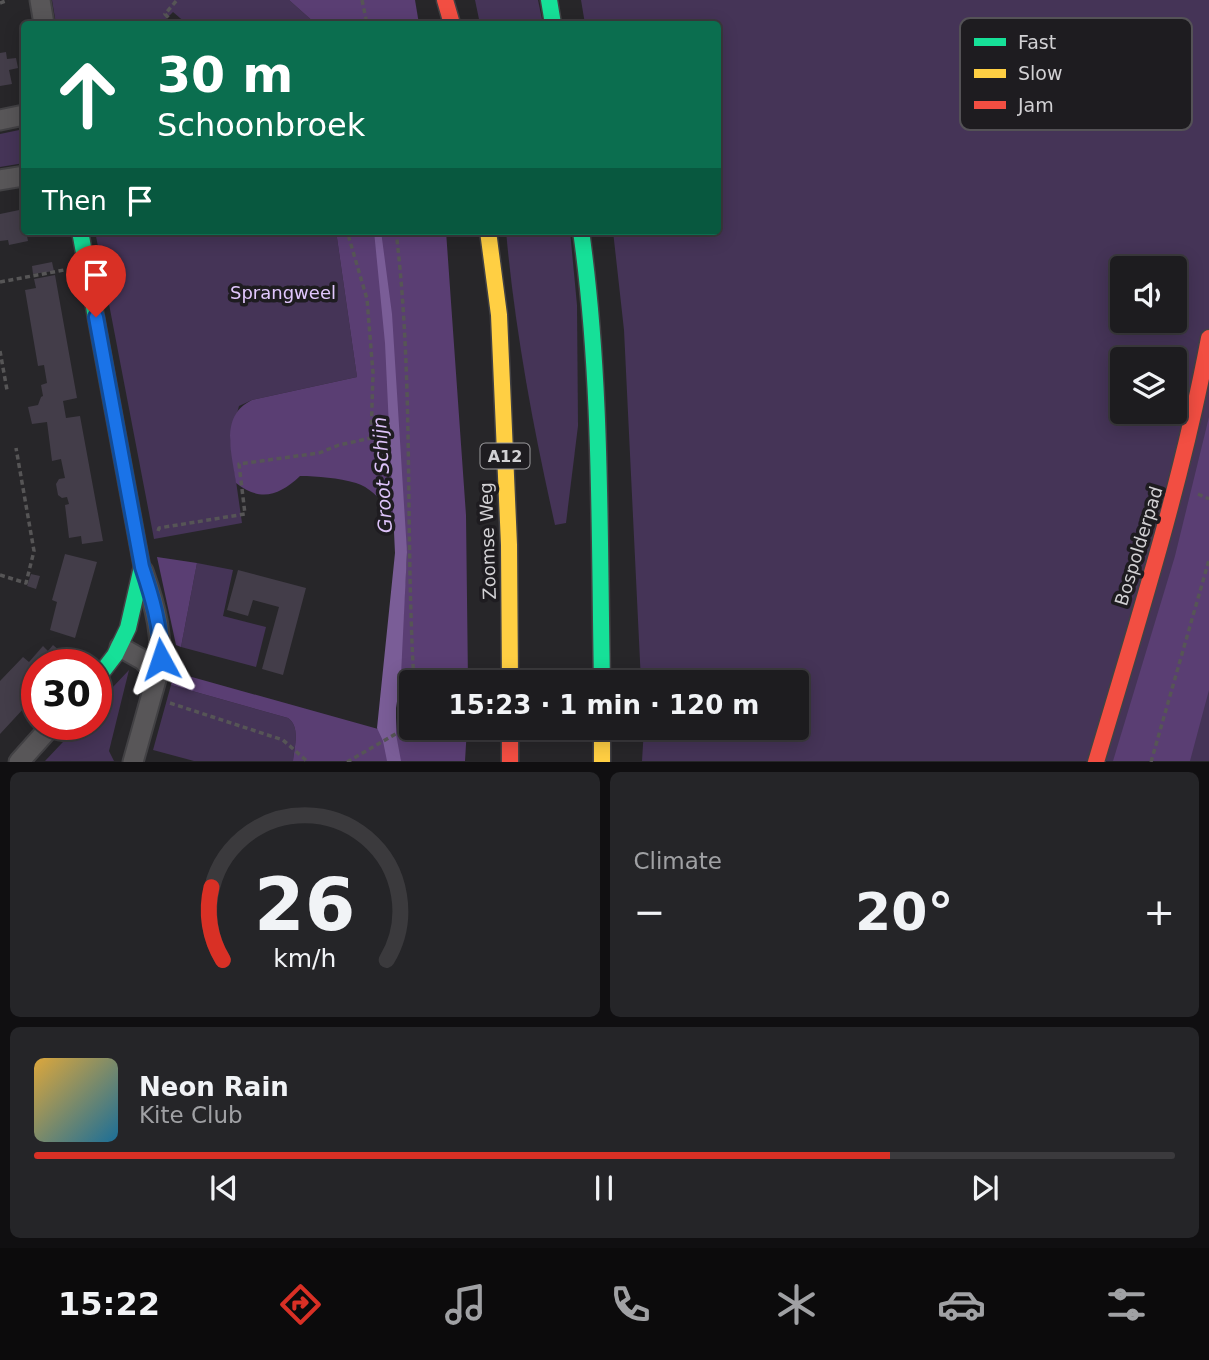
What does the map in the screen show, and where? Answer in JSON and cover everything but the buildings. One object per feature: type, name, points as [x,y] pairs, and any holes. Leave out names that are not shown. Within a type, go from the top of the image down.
[{"type":"main road","points":[[445,0],[451,21]]},
{"type":"main road","points":[[456,0],[459,21]]},
{"type":"main road","points":[[549,0],[552,21]]},
{"type":"main road","points":[[81,235],[142,567],[136,607],[120,647],[112,658]]},
{"type":"main road","name":"Zoomse Weg","points":[[489,235],[499,315],[509,545],[510,670]]},
{"type":"main road","points":[[581,235],[589,299],[597,436],[602,670]]},
{"type":"main road","name":"Bospolderpad","points":[[1096,761],[1177,486],[1199,398],[1209,338]]},
{"type":"main road","points":[[510,740],[510,761]]},
{"type":"main road","points":[[602,740],[602,761]]},
{"type":"street","points":[[40,0],[44,21]]},
{"type":"street","points":[[0,120],[21,116]]},
{"type":"street","points":[[0,180],[21,176]]},
{"type":"street","points":[[133,761],[161,659],[161,643],[153,601],[142,567]]},
{"type":"street","points":[[120,647],[143,660],[155,683]]},
{"type":"street","points":[[19,761],[38,740]]},
{"type":"path","points":[[0,3],[8,0]]},
{"type":"path","points":[[171,21],[165,15],[177,0]]},
{"type":"path","points":[[362,0],[366,21]]},
{"type":"path","points":[[158,539],[159,528],[246,514],[239,464],[318,453],[371,438],[373,373],[367,299],[348,235]]},
{"type":"path","points":[[396,235],[408,393],[414,670]]},
{"type":"path","points":[[0,282],[87,266]]},
{"type":"path","points":[[0,351],[7,390]]},
{"type":"path","points":[[0,575],[26,583],[34,551],[16,448]]},
{"type":"path","points":[[1151,761],[1209,560]]},
{"type":"path","points":[[155,683],[173,705],[283,740],[307,761]]},
{"type":"path","points":[[347,761],[399,732]]},
{"type":"green space","points":[[52,0],[289,0],[313,21],[184,21],[173,12],[164,21],[56,21]]},
{"type":"green space","points":[[475,0],[538,0],[542,21],[479,21]]},
{"type":"green space","points":[[581,0],[1209,0],[1209,761],[642,761],[643,740],[809,740],[809,670],[640,670],[624,330],[613,235],[721,235],[721,21],[584,21]]},
{"type":"green space","points":[[21,130],[21,164],[0,167],[0,134]]},
{"type":"green space","name":"Sprangweel","points":[[96,235],[337,235],[357,377],[252,400],[239,406],[230,439],[242,523],[154,539]]},
{"type":"green space","points":[[506,235],[570,235],[577,305],[578,426],[566,523],[555,525],[526,379]]},
{"type":"green space","points":[[197,563],[233,570],[223,616],[266,627],[256,667],[181,647]]},
{"type":"green space","points":[[129,670],[112,739],[112,688]]},
{"type":"green space","points":[[171,685],[288,718],[296,732],[293,761],[194,761],[153,750]]},
{"type":"green space","points":[[65,740],[112,740],[109,751],[114,761],[45,761]]},
{"type":"shaded area","points":[[289,0],[415,0],[418,21],[313,21]]},
{"type":"shaded area","points":[[337,235],[446,235],[466,515],[468,670],[400,670],[407,552],[395,521],[374,494],[356,483],[321,477],[300,476],[285,488],[269,494],[253,493],[236,483],[231,425],[242,407],[252,400],[357,377]]},
{"type":"shaded area","points":[[374,235],[382,235],[392,314],[407,552],[401,670],[399,670],[396,708],[396,734],[401,761],[387,761],[377,728],[395,553],[385,343]]},
{"type":"shaded area","points":[[1209,417],[1209,690],[1190,761],[1113,761],[1175,556]]},
{"type":"shaded area","points":[[157,557],[197,563],[181,647],[176,645]]},
{"type":"shaded area","points":[[174,672],[396,734],[399,684],[399,740],[466,740],[465,761],[293,761],[296,732],[288,718],[171,685]]},
{"type":"traffic: fast","points":[[549,0],[552,21]]},
{"type":"traffic: fast","points":[[81,235],[142,567],[128,628],[112,659]]},
{"type":"traffic: fast","points":[[582,235],[596,399],[602,670]]},
{"type":"traffic: slow","points":[[489,235],[499,315],[509,545],[510,670]]},
{"type":"traffic: slow","points":[[602,740],[602,762]]},
{"type":"traffic: jam","points":[[445,0],[451,21]]},
{"type":"traffic: jam","points":[[1096,762],[1172,498],[1209,338]]},
{"type":"traffic: jam","points":[[510,740],[510,762]]},
{"type":"route","points":[[96,317],[142,567],[153,601],[161,643],[161,659]]},
{"type":"water label","name":"Groot Schijn","points":[[382,475]]}]
